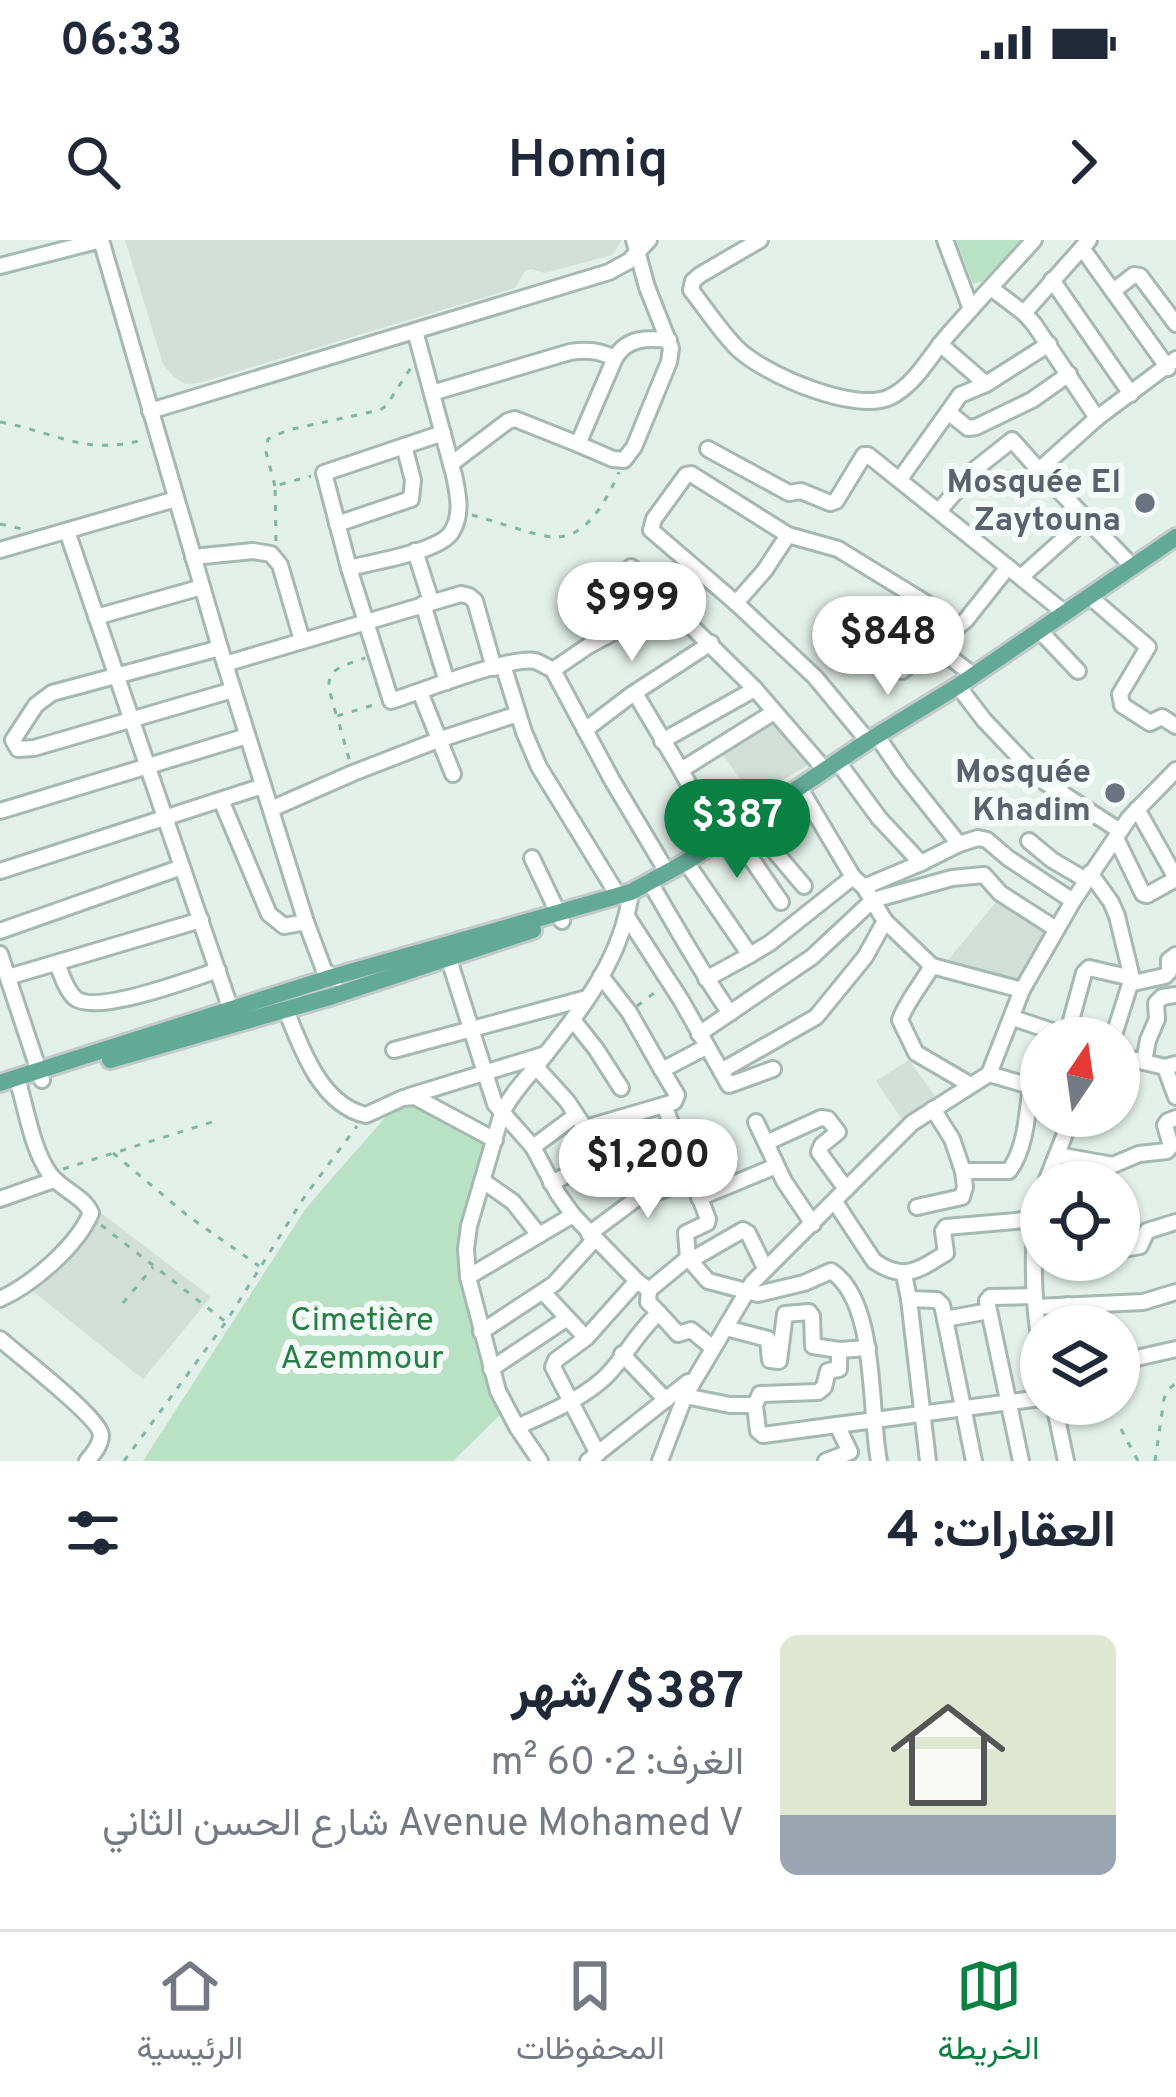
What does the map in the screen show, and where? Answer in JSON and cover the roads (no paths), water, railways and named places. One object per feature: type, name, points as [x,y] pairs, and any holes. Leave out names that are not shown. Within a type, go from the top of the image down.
[{"type":"main road","points":[[41,1076],[231,1010],[446,952],[625,894],[686,862],[1176,537]]},
{"type":"main road","points":[[0,1093],[12,1083],[286,1010],[328,984]]},
{"type":"street","points":[[0,266],[101,240],[220,648],[328,984]]},
{"type":"street","points":[[760,240],[700,275],[691,290],[739,351],[782,377],[868,403],[887,399],[911,381],[1034,240]]},
{"type":"street","points":[[945,240],[971,309]]},
{"type":"street","points":[[150,411],[609,272],[629,261],[643,243]]},
{"type":"street","points":[[451,464],[515,419],[624,460],[634,447],[671,348],[647,287],[643,243]]},
{"type":"street","points":[[1024,313],[1085,244],[1113,291],[1174,361],[1097,418],[1039,470]]},
{"type":"street","points":[[1113,291],[1134,275],[1140,276],[1176,324]]},
{"type":"street","points":[[1052,280],[1131,394]]},
{"type":"street","points":[[991,288],[1024,313],[1097,418]]},
{"type":"street","points":[[349,568],[415,551],[449,536],[459,512],[415,331]]},
{"type":"street","points":[[578,444],[624,346],[637,340],[669,340]]},
{"type":"street","points":[[940,344],[986,384]]},
{"type":"street","points":[[900,479],[960,395],[1049,344]]},
{"type":"street","points":[[432,393],[571,352],[593,350],[615,358]]},
{"type":"street","points":[[947,412],[964,426],[976,428],[1032,400],[1069,374]]},
{"type":"street","points":[[442,433],[324,472],[391,700],[498,667],[535,661],[553,670],[667,872]]},
{"type":"street","points":[[939,511],[973,471],[1014,440],[1132,566]]},
{"type":"street","points":[[338,524],[411,499],[404,446]]},
{"type":"street","points":[[708,449],[789,493],[801,491],[830,503],[836,501],[866,454],[1065,613]]},
{"type":"street","points":[[959,844],[934,809],[815,676],[650,528],[684,476],[691,474],[788,535],[845,553],[926,603],[915,630],[965,681],[984,720],[1040,779],[1118,834],[1142,895],[1147,895],[1176,879],[1137,809]]},
{"type":"street","points":[[0,550],[176,500]]},
{"type":"street","points":[[850,626],[899,671],[906,669],[1015,572],[1087,518]]},
{"type":"street","points":[[68,531],[231,1010]]},
{"type":"street","points":[[736,603],[788,535]]},
{"type":"street","points":[[193,557],[253,551],[272,554],[280,565],[302,640]]},
{"type":"street","points":[[415,551],[447,682]]},
{"type":"street","points":[[631,567],[832,766],[921,863]]},
{"type":"street","points":[[96,617],[202,587]]},
{"type":"street","points":[[225,664],[427,602],[469,596],[550,787],[625,894],[628,918],[721,1071],[731,1086],[773,1069]]},
{"type":"street","points":[[1088,596],[1148,647],[1120,694],[1122,705],[1150,724],[1162,717],[1176,726]]},
{"type":"street","points":[[553,670],[668,603]]},
{"type":"street","points":[[1039,630],[1078,671]]},
{"type":"street","points":[[584,730],[711,643]]},
{"type":"street","points":[[220,648],[45,696],[18,730],[14,746],[34,748],[233,690]]},
{"type":"street","points":[[662,741],[755,688]]},
{"type":"street","points":[[420,692],[453,775]]},
{"type":"street","points":[[634,693],[726,836],[781,902]]},
{"type":"street","points":[[681,770],[774,712]]},
{"type":"street","points":[[271,809],[352,773],[518,714]]},
{"type":"street","points":[[0,811],[247,736]]},
{"type":"street","points":[[666,1459],[685,1396],[747,1292],[765,1268],[905,1130],[988,1074],[1022,990],[1073,901],[1137,809],[1176,770]]},
{"type":"street","points":[[0,872],[263,786]]},
{"type":"street","points":[[800,788],[885,921],[932,966],[1022,990]]},
{"type":"street","points":[[220,800],[269,914],[284,926],[306,922]]},
{"type":"street","points":[[749,821],[804,886]]},
{"type":"street","points":[[706,979],[863,888],[978,838],[1073,901]]},
{"type":"street","points":[[1029,841],[1052,860],[1088,877],[1111,902],[1132,980],[1120,1017]]},
{"type":"street","points":[[532,858],[565,914]]},
{"type":"street","points":[[686,862],[750,955]]},
{"type":"street","points":[[0,931],[182,867]]},
{"type":"street","points":[[863,888],[916,886],[984,875],[1007,898],[1056,929]]},
{"type":"street","points":[[649,881],[730,1013]]},
{"type":"street","points":[[662,1070],[730,1013],[812,957],[863,888]]},
{"type":"street","points":[[540,1461],[498,1391],[468,1277],[467,1238],[502,1113],[587,998],[615,953],[628,918]]},
{"type":"street","points":[[8,977],[201,920]]},
{"type":"street","points":[[721,1071],[816,1017],[865,957],[885,921]]},
{"type":"street","points":[[446,952],[502,1113],[533,1147],[573,1215],[643,1285],[648,1302],[678,1334],[692,1330],[713,1348]]},
{"type":"street","points":[[0,954],[41,1076]]},
{"type":"street","points":[[1074,1017],[1089,968],[1132,980],[1166,976],[1169,960],[1176,955]]},
{"type":"street","points":[[57,964],[74,997],[91,1004],[218,970]]},
{"type":"street","points":[[932,966],[900,1020],[916,1053],[969,1084]]},
{"type":"street","points":[[541,1061],[588,1129],[674,1102],[677,1095],[629,1012],[601,976]]},
{"type":"street","points":[[1144,1062],[1156,1003],[1176,995]]},
{"type":"street","points":[[394,1050],[587,998]]},
{"type":"street","points":[[286,1010],[304,1054],[331,1094],[346,1108],[366,1115],[484,1072],[541,1061]]},
{"type":"street","points":[[1012,1018],[1020,1021]]},
{"type":"street","points":[[572,1019],[621,1088]]},
{"type":"street","points":[[1140,1061],[1171,1066],[1176,1097]]},
{"type":"street","points":[[988,1074],[1020,1083]]},
{"type":"street","points":[[0,1298],[32,1281],[73,1240],[91,1208],[52,1177],[12,1083]]},
{"type":"street","points":[[409,1096],[495,1140]]},
{"type":"street","points":[[664,1105],[708,1221],[686,1233],[690,1259],[708,1281],[747,1292],[773,1292],[834,1271],[853,1299],[868,1348],[879,1461]]},
{"type":"street","points":[[916,1207],[962,1197],[965,1187],[952,1139],[933,1109]]},
{"type":"street","points":[[533,1147],[576,1114]]},
{"type":"street","points":[[1057,1155],[1113,1165],[1139,1154],[1167,1151],[1171,1145],[1166,1125],[1176,1118]]},
{"type":"street","points":[[766,1143],[828,1119],[838,1132],[819,1152],[846,1189]]},
{"type":"street","points":[[756,1122],[776,1166],[813,1224]]},
{"type":"street","points":[[963,1171],[1004,1172],[1013,1166],[1022,1137]]},
{"type":"street","points":[[1055,1161],[1064,1137]]},
{"type":"street","points":[[551,1183],[618,1150],[640,1153],[677,1143]]},
{"type":"street","points":[[699,1198],[776,1166]]},
{"type":"street","points":[[0,1198],[52,1177]]},
{"type":"street","points":[[481,1332],[561,1277],[592,1236],[636,1199],[692,1180]]},
{"type":"street","points":[[483,1181],[514,1202],[539,1235]]},
{"type":"street","points":[[835,1202],[874,1261],[904,1274],[946,1252],[946,1227],[1020,1220]]},
{"type":"street","points":[[468,1277],[573,1215]]},
{"type":"street","points":[[1140,1246],[1147,1231],[1176,1222]]},
{"type":"street","points":[[697,1375],[593,1458],[554,1364],[643,1285],[743,1230],[765,1268]]},
{"type":"street","points":[[904,1274],[928,1461]]},
{"type":"street","points":[[1036,1281],[1036,1305]]},
{"type":"street","points":[[543,1292],[586,1337]]},
{"type":"street","points":[[1022,1461],[987,1300],[1068,1305],[1143,1301],[1176,1292]]},
{"type":"street","points":[[909,1299],[940,1302],[974,1461]]},
{"type":"street","points":[[945,1319],[989,1311]]},
{"type":"street","points":[[726,1328],[768,1339],[770,1360],[779,1361],[785,1314],[807,1312],[812,1316],[814,1347],[868,1348]]},
{"type":"street","points":[[517,1427],[603,1380],[658,1313]]},
{"type":"street","points":[[491,1369],[566,1318]]},
{"type":"street","points":[[0,1339],[95,1422],[100,1440],[87,1461]]},
{"type":"street","points":[[1140,1357],[1176,1348]]},
{"type":"street","points":[[839,1349],[839,1369],[826,1372],[821,1391],[760,1394],[755,1405],[763,1436],[1020,1401]]},
{"type":"street","points":[[622,1354],[666,1400]]},
{"type":"street","points":[[685,1396],[730,1406],[755,1405]]},
{"type":"street","points":[[826,1461],[852,1457],[837,1425]]},
{"type":"street","points":[[1058,1425],[1066,1461]]},
{"type":"place","name":"Mosquée El Zaytouna","points":[[1145,503]]},
{"type":"place","name":"Mosquée Khadim","points":[[1115,793]]},
{"type":"park label","name":"Cimetière Azemmour","points":[[362,1341]]}]
